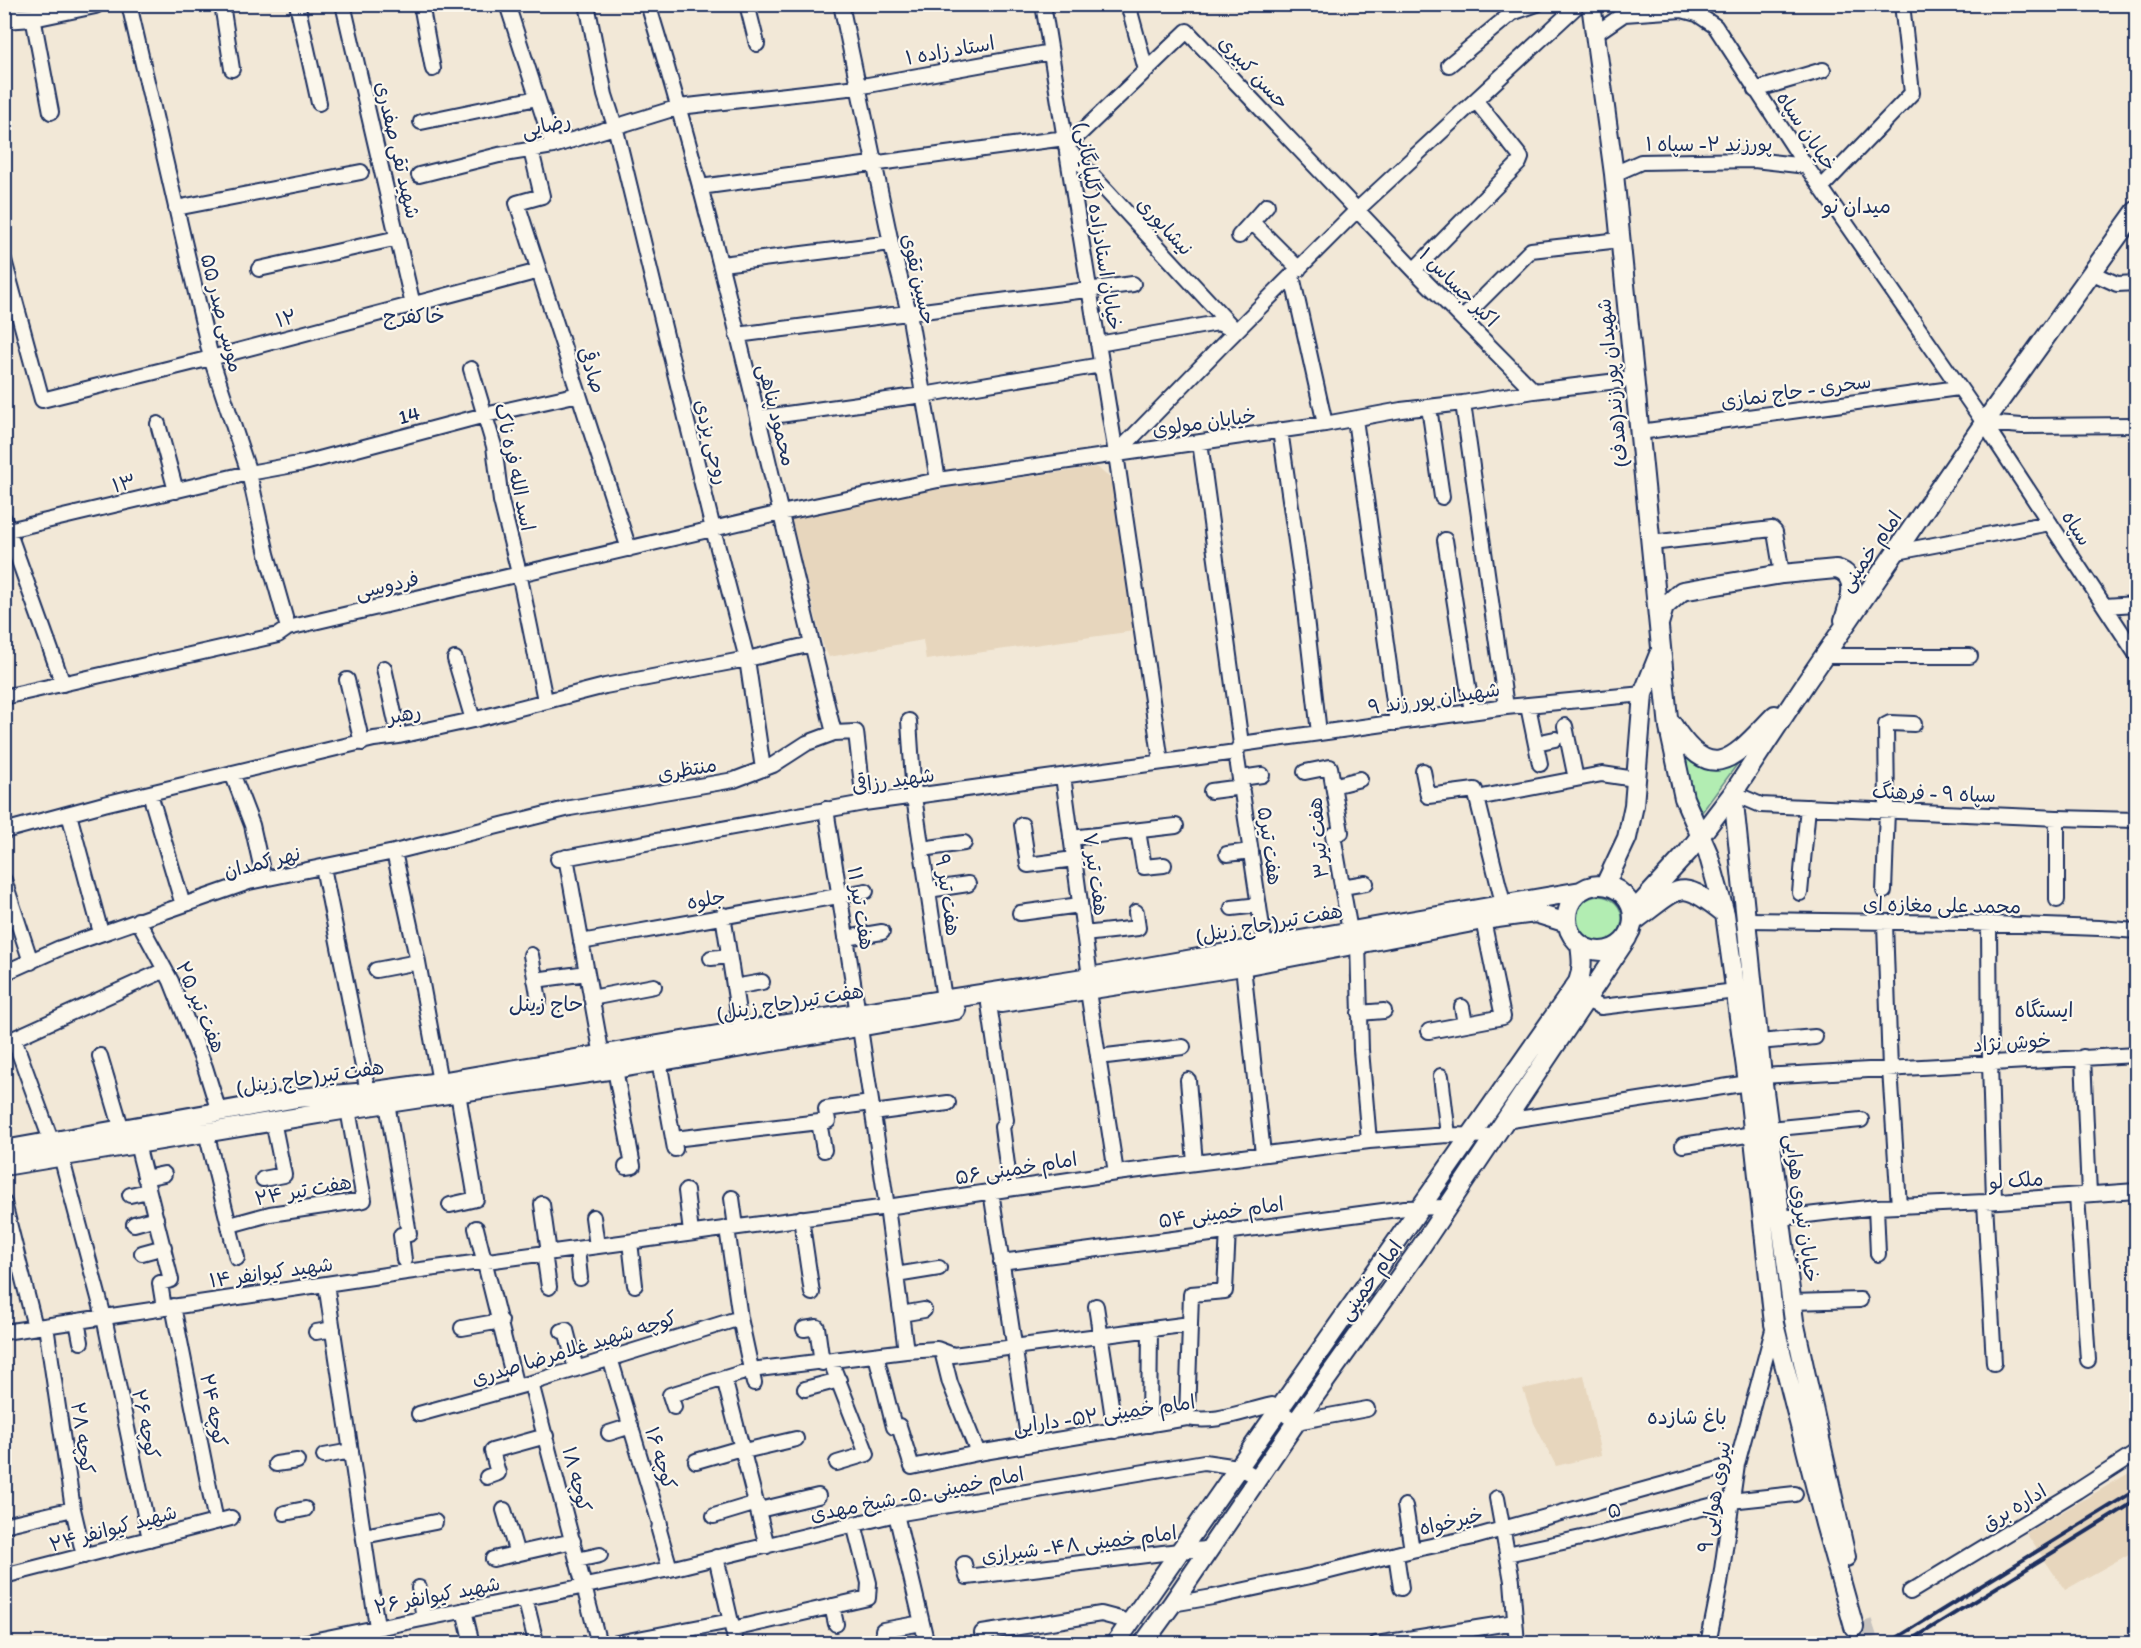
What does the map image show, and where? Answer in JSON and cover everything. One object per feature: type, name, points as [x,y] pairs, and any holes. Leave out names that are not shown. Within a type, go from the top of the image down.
[{"type":"main road","points":[[4,19],[33,16],[94,4]]},
{"type":"main road","name":"شهیدان پور زند(هدف)","points":[[1591,4],[1614,174],[1668,718],[1684,798],[1701,835]]},
{"type":"main road","name":"امام خمینی","points":[[1143,1644],[1296,1422],[1418,1251],[1586,1000],[1631,924],[1733,793],[1984,423],[2136,211]]},
{"type":"main road","points":[[1658,627],[1664,608],[1682,591],[1782,574],[1836,569],[1843,571],[1849,577],[1851,586],[1840,633]]},
{"type":"main road","points":[[1605,885],[1627,838],[1634,805],[1643,694],[1660,649]]},
{"type":"main road","points":[[1668,718],[1681,738],[1697,755],[1706,760],[1728,759],[1743,747],[1807,681]]},
{"type":"main road","name":"خیابان نیروی هوایی","points":[[1733,793],[1758,1042],[1755,1079]]},
{"type":"main road","name":"خیابان نیروی هوایی","points":[[1701,835],[1716,877],[1725,914],[1736,991],[1755,1079],[1761,1132],[1774,1324],[1825,1524],[1859,1625],[1792,1302],[1781,1218],[1761,1132]]},
{"type":"main road","points":[[1631,924],[1629,902],[1623,894],[1605,885],[1596,885],[1581,891],[1569,905],[1567,923],[1574,939],[1591,951],[1602,952],[1614,949],[1631,924],[1674,892],[1684,889],[1697,892],[1725,914]]},
{"type":"main road","name":"هفت تیر(حاج زینل)","points":[[4,1150],[137,1144],[348,1109],[615,1069],[859,1021],[944,999],[1243,966],[1354,937],[1503,903],[1581,891]]},
{"type":"main road","name":"هفت تیر(حاج زینل)","points":[[4,1166],[122,1130],[297,1098],[368,1092],[440,1082],[741,1031],[859,1021],[989,1004],[1265,947],[1535,913],[1567,923]]},
{"type":"main road","name":"امام خمینی","points":[[1115,1644],[1578,982],[1583,962],[1580,945]]},
{"type":"street","name":"موسی صدر ۵۵","points":[[129,4],[211,358],[249,473],[267,554],[288,627]]},
{"type":"street","points":[[222,4],[232,69]]},
{"type":"street","points":[[297,4],[319,103]]},
{"type":"street","name":"شهید تقی صفدری","points":[[343,4],[413,304]]},
{"type":"street","points":[[421,4],[433,69]]},
{"type":"street","points":[[507,4],[553,146]]},
{"type":"street","name":"روحی یزدی","points":[[587,4],[605,95],[615,126],[747,659],[763,768]]},
{"type":"street","name":"محمود پناهی","points":[[648,4],[722,264],[737,335],[834,732]]},
{"type":"street","points":[[747,4],[756,44]]},
{"type":"street","name":"حسین تقوی","points":[[841,4],[873,163],[909,313],[938,480]]},
{"type":"street","name":"خیابان استادزاده (گلپایگانی)","points":[[1043,4],[1116,454],[1161,762]]},
{"type":"street","points":[[1128,4],[1146,70]]},
{"type":"street","points":[[1449,65],[1505,11],[1512,13],[1537,4]]},
{"type":"street","points":[[1116,454],[1357,210],[1579,4]]},
{"type":"street","points":[[1821,188],[1912,93],[1902,4]]},
{"type":"street","name":"خیابان سپاه","points":[[1596,39],[1624,14],[1682,10],[1697,14],[1715,26],[1806,166],[1984,423]]},
{"type":"street","points":[[33,16],[51,112]]},
{"type":"street","name":"حسن کبیری","points":[[1065,142],[1187,31],[1357,210]]},
{"type":"street","name":"استاد زاده ۱","points":[[679,107],[857,87],[1051,52]]},
{"type":"street","points":[[1755,90],[1823,70]]},
{"type":"street","points":[[421,122],[537,98]]},
{"type":"street","points":[[1414,270],[1519,163],[1521,158],[1476,101]]},
{"type":"street","name":"رضایی","points":[[419,175],[500,155],[553,146],[679,107]]},
{"type":"street","points":[[700,186],[873,163],[1065,142]]},
{"type":"street","name":"نیشابوری","points":[[1065,142],[1236,331]]},
{"type":"street","name":"صادقی","points":[[531,150],[542,196],[517,203],[629,549]]},
{"type":"street","name":"پورزند ۲- سپاه ۱","points":[[1614,174],[1641,162],[1754,160],[1806,166]]},
{"type":"street","points":[[176,208],[361,172]]},
{"type":"street","points":[[1239,236],[1267,206]]},
{"type":"street","name":"۱ اکبر جساس","points":[[1357,210],[1534,391]]},
{"type":"street","points":[[1252,222],[1295,272],[1325,424]]},
{"type":"street","points":[[260,269],[398,237]]},
{"type":"street","points":[[1463,318],[1531,250],[1620,240]]},
{"type":"street","points":[[722,264],[891,243]]},
{"type":"street","name":"۱۲","points":[[4,260],[42,400],[211,358],[539,271]]},
{"type":"street","points":[[2093,273],[2117,284],[2136,284]]},
{"type":"street","points":[[737,335],[1133,284]]},
{"type":"street","points":[[1098,344],[1218,323],[1236,331]]},
{"type":"street","points":[[758,418],[923,395],[1101,365]]},
{"type":"street","name":"اسد الله فره ناک","points":[[471,369],[494,446],[501,501],[519,573],[545,700]]},
{"type":"street","name":"خیابان مولوی","points":[[781,513],[938,480],[1634,378]]},
{"type":"street","name":"سحری - حاج نمازی","points":[[1640,432],[1958,388]]},
{"type":"street","name":"14","points":[[249,473],[304,463],[485,415],[579,394]]},
{"type":"street","points":[[1463,403],[1506,707]]},
{"type":"street","points":[[1430,407],[1442,497]]},
{"type":"street","points":[[1355,419],[1397,723]]},
{"type":"street","points":[[1984,423],[2022,426],[2136,425]]},
{"type":"street","name":"سپاه","points":[[1984,423],[2136,654]]},
{"type":"street","points":[[158,424],[176,491]]},
{"type":"street","points":[[1280,430],[1302,583],[1319,733]]},
{"type":"street","name":"هفت تیر۵","points":[[1200,442],[1265,947]]},
{"type":"street","name":"۱۳","points":[[6,527],[249,473]]},
{"type":"street","name":"فردوسی","points":[[4,697],[278,635],[288,627],[781,513]]},
{"type":"street","points":[[1897,552],[2050,523]]},
{"type":"street","points":[[6,527],[63,684]]},
{"type":"street","points":[[1650,543],[1772,529],[1782,574]]},
{"type":"street","points":[[1445,540],[1472,712]]},
{"type":"street","points":[[2105,606],[2136,604]]},
{"type":"street","name":"رهبر","points":[[4,831],[232,773],[473,720],[605,686],[812,644]]},
{"type":"street","points":[[1824,656],[1970,656]]},
{"type":"street","points":[[455,659],[473,720]]},
{"type":"street","points":[[384,668],[399,736]]},
{"type":"street","points":[[347,680],[362,743]]},
{"type":"street","name":"شهیدان پور زند ۹","points":[[1238,748],[1319,733],[1506,707],[1643,694]]},
{"type":"street","points":[[1528,706],[1540,764]]},
{"type":"street","name":"هفت تیر ۹","points":[[909,721],[914,796],[944,999]]},
{"type":"street","points":[[1884,891],[1888,723],[1914,724]]},
{"type":"street","points":[[1564,726],[1576,779]]},
{"type":"street","points":[[834,732],[856,732],[864,803]]},
{"type":"street","name":"منتظری","points":[[537,817],[570,808],[734,780],[834,732]]},
{"type":"street","points":[[1536,743],[1555,739]]},
{"type":"street","name":"شهید رزاقی","points":[[581,942],[562,858],[826,809],[1161,762],[1238,748]]},
{"type":"street","name":"هفت تیر۳","points":[[1305,772],[1329,767],[1341,832],[1333,835],[1354,937],[1369,1141]]},
{"type":"street","points":[[1423,771],[1428,796],[1475,790],[1503,903]]},
{"type":"street","points":[[232,773],[252,825],[264,879]]},
{"type":"street","points":[[1477,798],[1602,774],[1635,779]]},
{"type":"street","points":[[1211,791],[1262,775]]},
{"type":"street","name":"هفت تیر ۷","points":[[1063,776],[1098,1057],[1116,1173]]},
{"type":"street","points":[[1333,786],[1360,779]]},
{"type":"street","name":"سپاه ۹ - فرهنگ","points":[[1733,793],[1761,805],[2136,820]]},
{"type":"street","points":[[150,794],[183,905]]},
{"type":"street","points":[[1800,893],[1808,807]]},
{"type":"street","name":"هفت تیر ۱۱","points":[[826,809],[887,1207],[906,1351]]},
{"type":"street","points":[[69,814],[101,933]]},
{"type":"street","name":"نهر کمدان","points":[[4,973],[60,948],[249,882],[394,852],[537,817]]},
{"type":"street","points":[[2057,818],[2057,900]]},
{"type":"street","points":[[1022,825],[1028,865],[1074,859]]},
{"type":"street","points":[[1071,838],[1176,826]]},
{"type":"street","points":[[1138,831],[1144,867],[1164,865]]},
{"type":"street","points":[[922,849],[964,843]]},
{"type":"street","points":[[1227,854],[1251,851]]},
{"type":"street","points":[[394,852],[418,962],[440,1082]]},
{"type":"street","points":[[323,867],[368,1092]]},
{"type":"street","points":[[4,880],[31,962]]},
{"type":"street","points":[[1342,887],[1366,883]]},
{"type":"street","points":[[928,890],[968,884]]},
{"type":"street","name":"جلوه","points":[[581,942],[866,891]]},
{"type":"street","points":[[1020,913],[1080,905]]},
{"type":"street","points":[[1232,908],[1259,905]]},
{"type":"street","points":[[1084,934],[1138,928],[1136,912]]},
{"type":"street","points":[[723,915],[741,1031]]},
{"type":"street","name":"هفت تیر ۲۵","points":[[138,920],[165,970],[206,1067],[219,1112]]},
{"type":"street","points":[[1429,1031],[1470,1027],[1503,1017],[1483,920]]},
{"type":"street","name":"محمد علی مغازه ای","points":[[1746,920],[1965,923],[2136,931]]},
{"type":"street","points":[[1885,923],[1890,1069],[1899,1206]]},
{"type":"street","points":[[1989,925],[1989,1201],[1994,1363]]},
{"type":"street","points":[[846,938],[882,932]]},
{"type":"street","points":[[581,942],[602,1056]]},
{"type":"street","points":[[531,955],[539,1000]]},
{"type":"street","points":[[711,958],[729,956]]},
{"type":"street","points":[[376,970],[418,962]]},
{"type":"street","points":[[1243,966],[1263,1154]]},
{"type":"street","points":[[9,1041],[165,970]]},
{"type":"street","points":[[535,980],[587,973]]},
{"type":"street","points":[[734,987],[762,982]]},
{"type":"street","points":[[591,998],[654,986]]},
{"type":"street","points":[[1586,1000],[1601,1007],[1736,991]]},
{"type":"street","points":[[989,1004],[1006,1120],[1002,1127],[1010,1188]]},
{"type":"street","points":[[1462,1007],[1470,1027]]},
{"type":"street","points":[[1359,1013],[1384,1011]]},
{"type":"street","points":[[1758,1042],[1815,1037]]},
{"type":"street","name":"کوچه ۲۶","points":[[9,1041],[56,1149],[85,1244],[104,1317],[150,1539]]},
{"type":"street","points":[[1098,1057],[1184,1047]]},
{"type":"street","name":"خوش نژاد","points":[[1755,1079],[2136,1054]]},
{"type":"street","points":[[100,1056],[122,1130]]},
{"type":"street","points":[[2083,1057],[2083,1195],[2088,1360]]},
{"type":"street","points":[[659,1061],[675,1144],[828,1121],[826,1109],[948,1103]]},
{"type":"street","points":[[615,1069],[633,1166],[626,1167]]},
{"type":"street","points":[[1441,1076],[1448,1135]]},
{"type":"street","name":"امام خمینی ۵۶","points":[[546,1253],[1195,1162],[1369,1141],[1448,1135],[1471,1136],[1755,1079]]},
{"type":"street","points":[[1188,1080],[1195,1162]]},
{"type":"street","points":[[450,1205],[476,1199],[458,1093]]},
{"type":"street","points":[[387,1103],[409,1234],[401,1235],[404,1260]]},
{"type":"street","name":"هفت تیر ۲۴","points":[[230,1225],[270,1214],[366,1204],[348,1109]]},
{"type":"street","points":[[1683,1145],[1761,1132],[1861,1120]]},
{"type":"street","points":[[263,1179],[284,1175],[273,1121]]},
{"type":"street","points":[[819,1122],[824,1150]]},
{"type":"street","points":[[206,1132],[237,1258]]},
{"type":"street","points":[[137,1144],[164,1247],[142,1253]]},
{"type":"street","points":[[130,1196],[164,1174]]},
{"type":"street","points":[[686,1191],[692,1233]]},
{"type":"street","points":[[991,1191],[1029,1444]]},
{"type":"street","name":"ملک لو","points":[[1781,1218],[1876,1207],[2136,1191]]},
{"type":"street","points":[[732,1198],[731,1228],[740,1318],[753,1376]]},
{"type":"street","name":"کوچه ۲۸","points":[[4,1203],[17,1255],[41,1327],[73,1509],[84,1556]]},
{"type":"street","points":[[542,1204],[549,1287]]},
{"type":"street","name":"امام خمینی ۵۴","points":[[1001,1262],[1405,1208],[1447,1207]]},
{"type":"street","points":[[1876,1207],[1878,1254]]},
{"type":"street","points":[[593,1217],[597,1246]]},
{"type":"street","points":[[801,1218],[812,1293]]},
{"type":"street","points":[[134,1224],[158,1224]]},
{"type":"street","points":[[476,1228],[516,1387]]},
{"type":"street","points":[[1187,1418],[1191,1294],[1225,1291],[1228,1230]]},
{"type":"street","points":[[630,1242],[636,1286]]},
{"type":"street","name":"کوچه ۲۴","points":[[164,1247],[171,1280],[160,1283],[168,1307],[216,1522]]},
{"type":"street","points":[[577,1249],[580,1278]]},
{"type":"street","name":"شهید کیوانفر ۱۴","points":[[4,1332],[546,1253]]},
{"type":"street","points":[[896,1275],[939,1268]]},
{"type":"street","points":[[326,1284],[377,1628]]},
{"type":"street","points":[[1792,1302],[1860,1300]]},
{"type":"street","points":[[1096,1306],[1115,1431]]},
{"type":"street","points":[[901,1314],[924,1310]]},
{"type":"street","name":"کوچه شهید غلامرضا صدری","points":[[419,1414],[531,1383],[740,1318]]},
{"type":"street","points":[[77,1321],[81,1342]]},
{"type":"street","points":[[462,1328],[501,1321]]},
{"type":"street","points":[[674,1407],[670,1395],[724,1378],[753,1376],[827,1362],[906,1351],[937,1349],[953,1355],[1190,1324]]},
{"type":"street","name":"نیروی هوایی ۹","points":[[1708,1644],[1720,1584],[1737,1464],[1774,1324]]},
{"type":"street","points":[[804,1329],[817,1327],[827,1362],[838,1380],[867,1454],[837,1463]]},
{"type":"street","points":[[316,1332],[333,1329]]},
{"type":"street","points":[[1149,1425],[1150,1329]]},
{"type":"street","points":[[562,1331],[566,1330],[576,1369]]},
{"type":"street","points":[[942,1351],[950,1383],[978,1453]]},
{"type":"street","name":"امام خمینی ۵۲- دارایی","points":[[876,1355],[894,1427],[899,1426],[912,1467],[978,1453],[1187,1418],[1196,1420],[1235,1416],[1240,1412],[1272,1405],[1279,1410]]},
{"type":"street","name":"کوچه ۱۶","points":[[610,1358],[660,1524],[659,1530],[670,1569]]},
{"type":"street","points":[[724,1378],[767,1546]]},
{"type":"street","points":[[806,1389],[838,1380]]},
{"type":"street","name":"کوچه ۱۸","points":[[531,1383],[599,1644]]},
{"type":"street","points":[[1279,1410],[1296,1422],[1367,1409]]},
{"type":"street","points":[[609,1433],[631,1426]]},
{"type":"street","points":[[487,1477],[498,1473],[492,1451],[546,1436]]},
{"type":"street","points":[[696,1461],[796,1439]]},
{"type":"street","points":[[324,1456],[351,1451]]},
{"type":"street","name":"اداره برق","points":[[1910,1592],[2136,1453]]},
{"type":"street","points":[[276,1464],[297,1461]]},
{"type":"street","name":"امام خمینی ۵۰- شیخ مهدی","points":[[584,1586],[670,1569],[896,1514],[1204,1462],[1238,1467],[1258,1478]]},
{"type":"street","name":"خیرخواه","points":[[1172,1604],[1246,1590],[1474,1537],[1737,1464]]},
{"type":"street","name":"۵","points":[[1507,1554],[1730,1501],[1795,1494]]},
{"type":"street","points":[[714,1516],[818,1496]]},
{"type":"street","points":[[1497,1498],[1507,1554],[1517,1644]]},
{"type":"street","points":[[1405,1506],[1412,1550]]},
{"type":"street","points":[[4,1525],[73,1509]]},
{"type":"street","points":[[285,1513],[305,1509]]},
{"type":"street","points":[[504,1510],[517,1554]]},
{"type":"street","points":[[896,1514],[926,1640]]},
{"type":"street","name":"شهید کیوانفر ۲۴","points":[[4,1576],[231,1518]]},
{"type":"street","points":[[364,1536],[435,1522]]},
{"type":"street","points":[[612,1644],[732,1625],[868,1598],[870,1583],[854,1524]]},
{"type":"street","points":[[494,1559],[573,1541]]},
{"type":"street","name":"امام خمینی ۴۸- شیرازی","points":[[964,1564],[967,1577],[1209,1549]]},
{"type":"street","points":[[1396,1554],[1401,1588]]},
{"type":"street","points":[[578,1560],[600,1556]]},
{"type":"street","points":[[716,1557],[736,1644]]},
{"type":"street","name":"شهید کیوانفر ۲۶","points":[[297,1644],[360,1637],[377,1628],[584,1586]]},
{"type":"street","points":[[419,1588],[424,1618]]},
{"type":"street","points":[[525,1598],[535,1638]]},
{"type":"street","points":[[832,1606],[836,1624]]},
{"type":"street","points":[[464,1610],[472,1644]]},
{"type":"street","points":[[982,1633],[1101,1614],[1120,1619],[1128,1624]]},
{"type":"street","points":[[1376,1644],[1515,1622]]},
{"type":"street","points":[[886,1644],[883,1630],[922,1623]]},
{"type":"shaded area","points":[[1097,467],[1106,475],[1117,479],[1134,631],[926,660],[923,640],[829,657],[823,645],[790,516],[794,509]]},
{"type":"shaded area","points":[[1584,1375],[1601,1455],[1556,1466],[1534,1423],[1523,1389]]},
{"type":"shaded area","points":[[2136,1469],[2136,1550],[2065,1590],[2026,1533]]},
{"type":"green space","points":[[1682,754],[1694,761],[1741,759],[1702,812],[1693,795]]},
{"type":"green space","points":[[1604,896],[1616,902],[1621,910],[1621,928],[1616,936],[1608,941],[1594,942],[1586,939],[1579,932],[1576,914],[1579,906],[1586,899]]},
{"type":"tunnel","points":[[1863,1622],[1870,1644]]},
{"type":"railway","points":[[1887,1644],[2136,1490]]},
{"type":"railway","points":[[1905,1644],[2136,1501]]},
{"type":"district","name":"میدان نو","points":[[1857,205]]},
{"type":"district","name":"خاکفرج","points":[[414,315]]},
{"type":"district","name":"حاج زینل","points":[[546,1003]]},
{"type":"district","name":"ایستگاه","points":[[2044,1009]]},
{"type":"district","name":"باغ شازده","points":[[1687,1416]]}]
